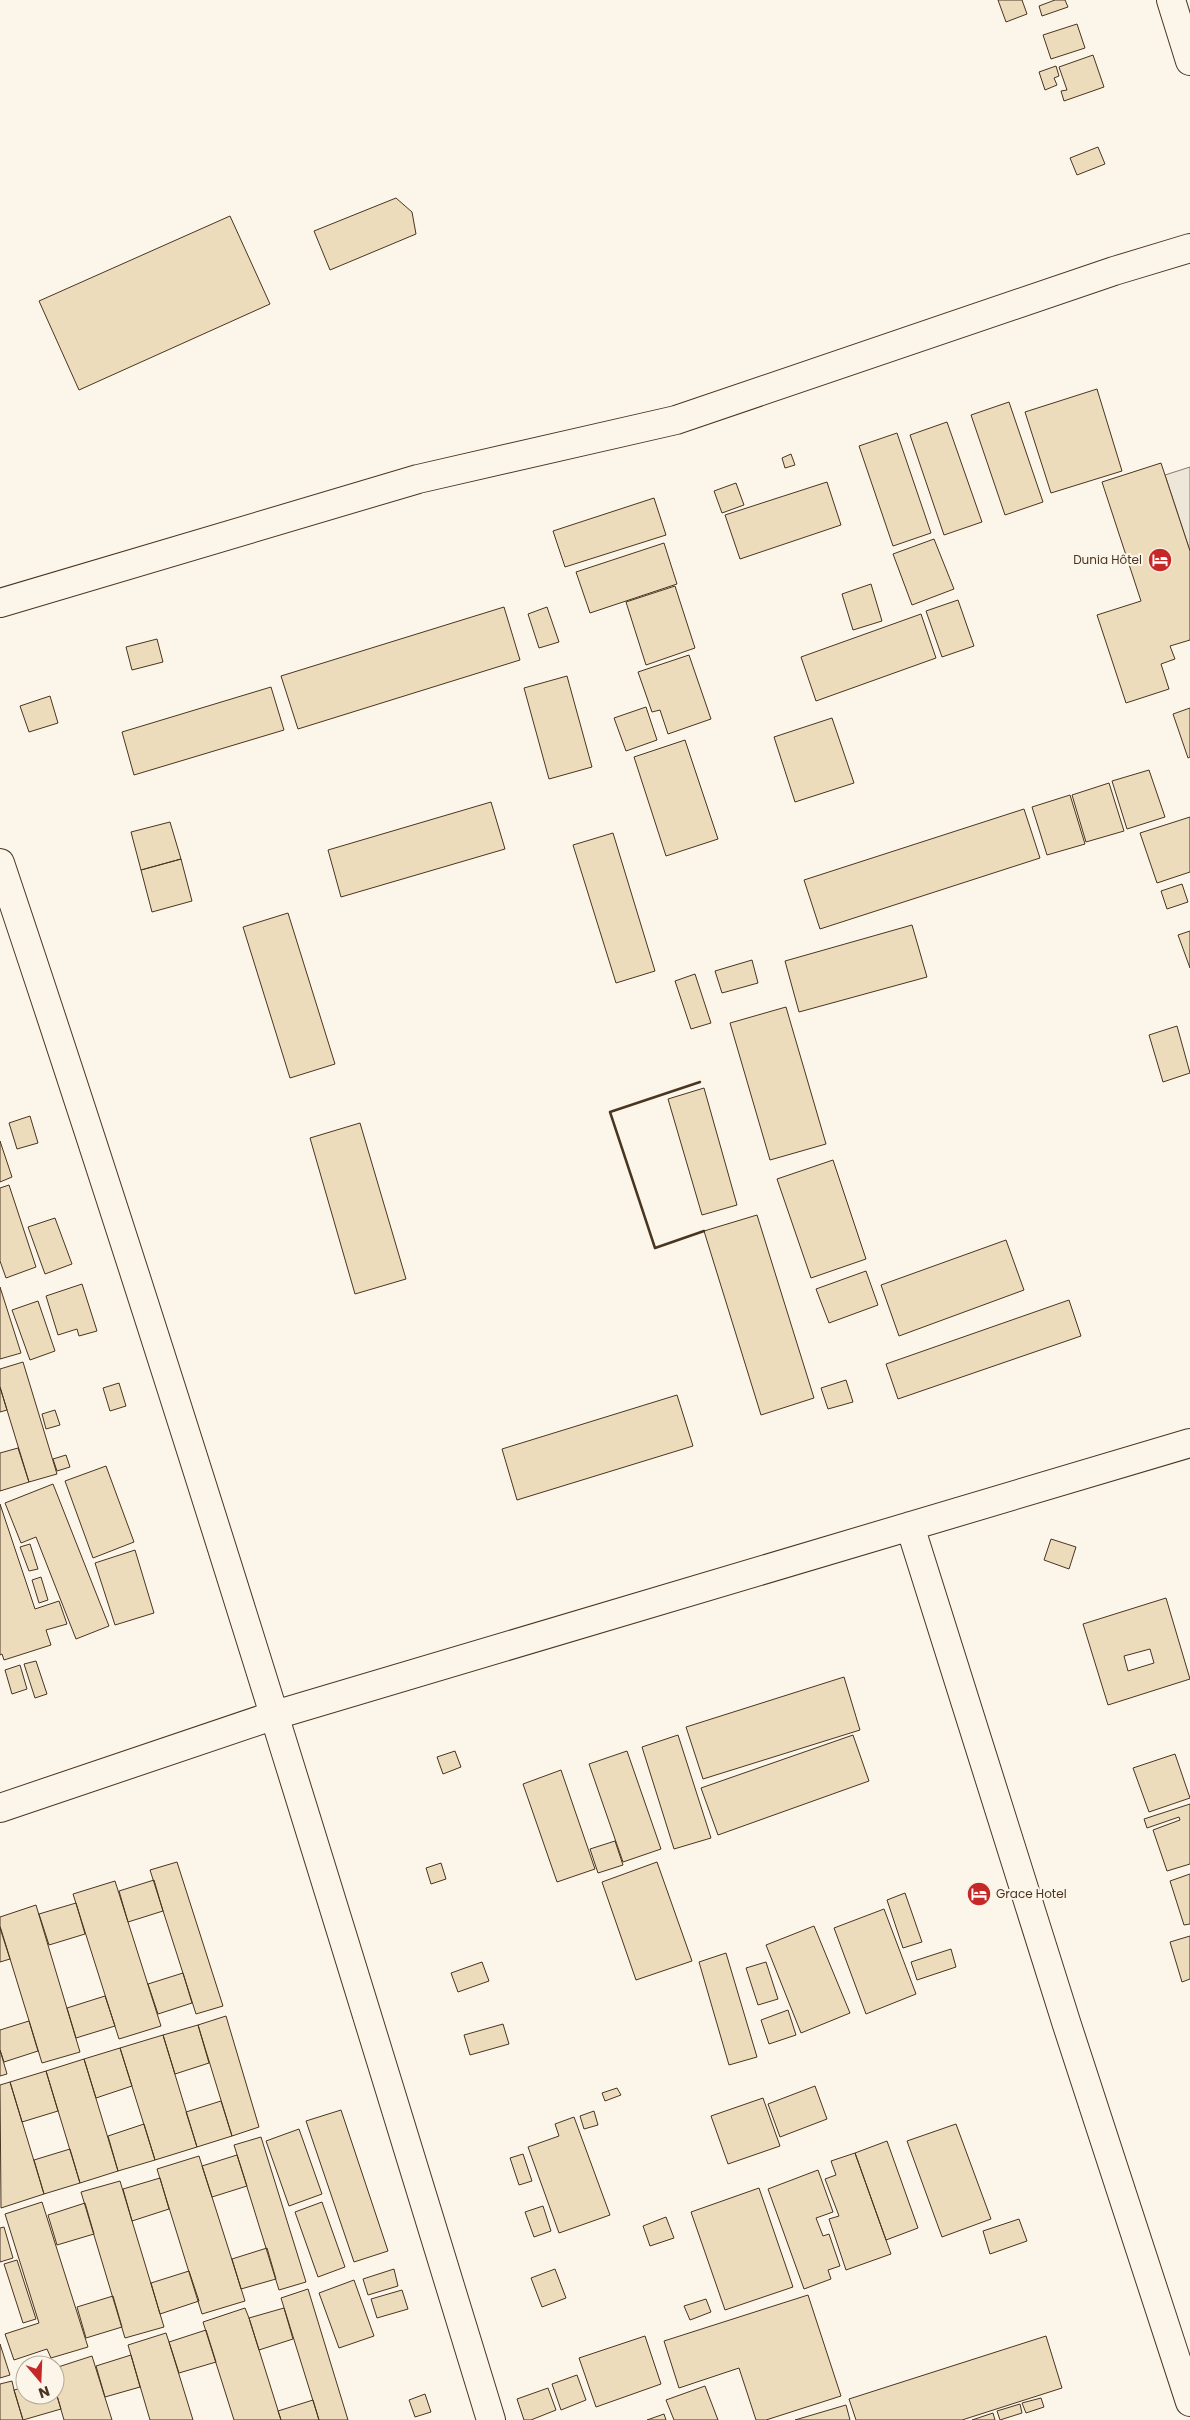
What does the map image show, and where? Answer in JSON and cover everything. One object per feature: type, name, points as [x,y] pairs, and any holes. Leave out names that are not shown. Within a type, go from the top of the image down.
[{"type":"street","points":[[1171,0],[1190,61]]},
{"type":"street","points":[[0,603],[418,479],[676,420],[1104,274],[1190,248]]},
{"type":"street","points":[[0,863],[103,1170],[275,1715],[491,2420]]},
{"type":"street","points":[[0,1808],[275,1715],[1190,1443]]},
{"type":"street","points":[[910,1526],[1067,2025],[1190,2402]]},
{"type":"shaded area","points":[[1190,467],[1190,551],[1165,475]]},
{"type":"building","points":[[998,0],[1022,0],[1027,14],[1006,22]]},
{"type":"building","points":[[1055,0],[1065,0],[1068,7],[1042,16],[1039,6]]},
{"type":"building","points":[[1077,24],[1085,48],[1051,59],[1043,35]]},
{"type":"building","points":[[1093,55],[1104,87],[1064,101],[1061,91],[1067,90],[1059,67]]},
{"type":"building","points":[[1056,66],[1059,76],[1054,78],[1057,85],[1045,90],[1039,72]]},
{"type":"building","points":[[1098,147],[1105,164],[1077,175],[1070,158]]},
{"type":"building","points":[[396,198],[412,212],[416,234],[330,270],[314,231]]},
{"type":"building","points":[[230,216],[270,304],[79,390],[39,301]]},
{"type":"building","points":[[1097,389],[1122,471],[1051,493],[1025,412]]},
{"type":"building","points":[[1009,402],[1043,502],[1005,515],[971,415]]},
{"type":"building","points":[[947,422],[982,522],[944,535],[910,435]]},
{"type":"building","points":[[897,433],[931,533],[893,546],[859,446]]},
{"type":"building","points":[[791,454],[795,465],[785,468],[782,458]]},
{"type":"building","points":[[1161,463],[1190,551],[1190,640],[1170,646],[1175,659],[1161,664],[1169,689],[1126,703],[1097,615],[1141,601],[1102,482]]},
{"type":"building","points":[[827,482],[841,525],[740,559],[725,515]]},
{"type":"building","points":[[736,483],[744,505],[722,513],[714,491]]},
{"type":"building","points":[[654,498],[666,535],[565,567],[553,531]]},
{"type":"building","points":[[934,539],[954,589],[912,605],[893,554]]},
{"type":"building","points":[[664,543],[677,584],[590,613],[576,572]]},
{"type":"building","points":[[871,584],[882,621],[853,630],[842,594]]},
{"type":"building","points":[[675,586],[695,648],[646,665],[626,602]]},
{"type":"building","points":[[958,600],[974,646],[942,657],[926,611]]},
{"type":"building","points":[[504,607],[520,660],[298,729],[281,676]]},
{"type":"building","points":[[547,607],[559,642],[539,648],[528,614]]},
{"type":"building","points":[[921,614],[936,658],[816,701],[801,657]]},
{"type":"building","points":[[157,639],[163,662],[132,670],[126,647]]},
{"type":"building","points":[[689,655],[711,719],[668,734],[660,710],[652,712],[638,672]]},
{"type":"building","points":[[567,676],[592,767],[549,779],[524,688]]},
{"type":"building","points":[[271,687],[284,730],[134,775],[122,732]]},
{"type":"building","points":[[50,696],[58,723],[29,732],[20,706]]},
{"type":"building","points":[[646,707],[657,740],[626,751],[614,718]]},
{"type":"building","points":[[1190,708],[1190,757],[1188,758],[1173,714]]},
{"type":"building","points":[[832,718],[854,783],[795,802],[774,737]]},
{"type":"building","points":[[685,740],[718,839],[666,856],[634,757]]},
{"type":"building","points":[[1149,770],[1165,817],[1127,829],[1112,781]]},
{"type":"building","points":[[1109,783],[1124,831],[1086,842],[1072,795]]},
{"type":"building","points":[[1070,795],[1085,844],[1047,855],[1032,807]]},
{"type":"building","points":[[491,802],[505,849],[341,897],[328,850]]},
{"type":"building","points":[[1024,809],[1040,858],[820,929],[804,880]]},
{"type":"building","points":[[1190,817],[1190,872],[1157,883],[1140,833]]},
{"type":"building","points":[[170,822],[181,859],[141,870],[131,832]]},
{"type":"building","points":[[613,833],[655,971],[616,983],[573,845]]},
{"type":"building","points":[[181,859],[192,901],[152,912],[141,870]]},
{"type":"building","points":[[1182,884],[1188,902],[1167,909],[1161,891]]},
{"type":"building","points":[[288,913],[335,1064],[290,1078],[243,927]]},
{"type":"building","points":[[912,925],[927,977],[799,1012],[785,961]]},
{"type":"building","points":[[1190,931],[1190,968],[1178,935]]},
{"type":"building","points":[[752,960],[758,983],[722,993],[715,971]]},
{"type":"building","points":[[695,974],[711,1023],[691,1029],[675,981]]},
{"type":"building","points":[[786,1007],[826,1144],[770,1160],[730,1023]]},
{"type":"building","points":[[1177,1026],[1190,1073],[1163,1082],[1149,1035]]},
{"type":"building","points":[[704,1088],[737,1205],[702,1215],[668,1099]]},
{"type":"building","points":[[30,1116],[38,1143],[17,1149],[9,1123]]},
{"type":"building","points":[[360,1123],[406,1279],[355,1294],[310,1138]]},
{"type":"building","points":[[0,1141],[12,1177],[0,1182]]},
{"type":"building","points":[[833,1160],[866,1259],[811,1278],[777,1179]]},
{"type":"building","points":[[9,1185],[36,1267],[6,1278],[0,1261],[0,1188]]},
{"type":"building","points":[[757,1215],[814,1398],[761,1415],[704,1231]]},
{"type":"building","points":[[55,1218],[72,1264],[45,1274],[28,1227]]},
{"type":"building","points":[[1006,1240],[1024,1290],[899,1336],[881,1285]]},
{"type":"building","points":[[866,1271],[878,1305],[829,1323],[816,1289]]},
{"type":"building","points":[[82,1284],[97,1331],[79,1336],[77,1329],[58,1335],[46,1296]]},
{"type":"building","points":[[0,1287],[21,1353],[0,1359]]},
{"type":"building","points":[[1069,1300],[1081,1336],[898,1399],[886,1364]]},
{"type":"building","points":[[38,1301],[55,1351],[30,1360],[12,1310]]},
{"type":"building","points":[[23,1362],[57,1474],[29,1482],[0,1387],[0,1369]]},
{"type":"building","points":[[846,1380],[853,1402],[828,1409],[821,1388]]},
{"type":"building","points":[[119,1383],[126,1406],[110,1411],[103,1388]]},
{"type":"building","points":[[0,1387],[7,1410],[0,1412]]},
{"type":"building","points":[[677,1395],[693,1446],[517,1500],[502,1449]]},
{"type":"building","points":[[55,1410],[60,1425],[46,1429],[42,1414]]},
{"type":"building","points":[[18,1448],[29,1482],[0,1491],[0,1453]]},
{"type":"building","points":[[66,1455],[70,1467],[57,1471],[53,1459]]},
{"type":"building","points":[[106,1466],[134,1542],[93,1558],[65,1481]]},
{"type":"building","points":[[53,1484],[109,1626],[76,1639],[36,1537],[21,1543],[5,1503]]},
{"type":"building","points":[[0,1504],[35,1609],[59,1601],[67,1624],[46,1630],[51,1645],[4,1660],[2,1654],[0,1655]]},
{"type":"building","points":[[1051,1539],[1076,1547],[1069,1569],[1044,1560]]},
{"type":"building","points":[[30,1544],[38,1569],[29,1571],[20,1547]]},
{"type":"building","points":[[135,1550],[154,1613],[115,1625],[95,1563]]},
{"type":"building","points":[[41,1577],[48,1600],[39,1603],[32,1580]]},
{"type":"building","points":[[1166,1598],[1190,1679],[1108,1705],[1083,1624]],"holes":[[[1150,1649],[1154,1663],[1128,1671],[1124,1656]]]},
{"type":"building","points":[[36,1661],[47,1694],[35,1698],[24,1664]]},
{"type":"building","points":[[20,1665],[27,1689],[12,1694],[5,1670]]},
{"type":"building","points":[[844,1677],[860,1730],[703,1779],[686,1727]]},
{"type":"building","points":[[678,1735],[711,1838],[674,1849],[642,1747]]},
{"type":"building","points":[[853,1735],[869,1781],[718,1835],[701,1788]]},
{"type":"building","points":[[455,1751],[461,1767],[443,1774],[437,1757]]},
{"type":"building","points":[[627,1751],[661,1849],[623,1862],[589,1764]]},
{"type":"building","points":[[1175,1754],[1190,1798],[1149,1812],[1133,1768]]},
{"type":"building","points":[[561,1770],[595,1869],[557,1882],[523,1784]]},
{"type":"building","points":[[1190,1804],[1190,1864],[1167,1871],[1153,1830],[1180,1820],[1179,1817],[1147,1828],[1144,1819]]},
{"type":"building","points":[[615,1841],[623,1865],[598,1873],[590,1849]]},
{"type":"building","points":[[177,1862],[223,2006],[196,2014],[150,1870]]},
{"type":"building","points":[[657,1862],[692,1961],[636,1980],[602,1882]]},
{"type":"building","points":[[441,1863],[446,1879],[431,1884],[426,1868]]},
{"type":"building","points":[[1190,1874],[1190,1924],[1184,1925],[1170,1881]]},
{"type":"building","points":[[154,1880],[163,1911],[128,1922],[119,1891]]},
{"type":"building","points":[[115,1881],[161,2026],[119,2039],[73,1894]]},
{"type":"building","points":[[905,1893],[922,1942],[903,1948],[887,1900]]},
{"type":"building","points":[[76,1903],[85,1934],[49,1945],[39,1914]]},
{"type":"building","points":[[36,1905],[80,2052],[42,2063],[0,1926],[0,1917]]},
{"type":"building","points":[[884,1909],[916,1994],[866,2014],[834,1928]]},
{"type":"building","points":[[814,1926],[850,2013],[801,2033],[766,1945]]},
{"type":"building","points":[[0,1928],[10,1959],[0,1962]]},
{"type":"building","points":[[1190,1936],[1190,1979],[1182,1982],[1170,1942]]},
{"type":"building","points":[[951,1949],[956,1967],[917,1980],[911,1962]]},
{"type":"building","points":[[726,1953],[757,2057],[729,2065],[699,1962]]},
{"type":"building","points":[[482,1962],[489,1981],[458,1992],[451,1973]]},
{"type":"building","points":[[766,1962],[778,1999],[758,2005],[746,1968]]},
{"type":"building","points":[[183,1973],[192,2003],[158,2014],[148,1984]]},
{"type":"building","points":[[105,1996],[115,2026],[76,2038],[67,2008]]},
{"type":"building","points":[[788,2010],[796,2035],[769,2044],[761,2020]]},
{"type":"building","points":[[226,2016],[259,2127],[232,2136],[198,2025]]},
{"type":"building","points":[[29,2021],[38,2051],[4,2062],[0,2050],[0,2030]]},
{"type":"building","points":[[503,2024],[509,2044],[470,2055],[464,2035]]},
{"type":"building","points":[[198,2025],[209,2063],[175,2074],[163,2035]]},
{"type":"building","points":[[163,2035],[197,2147],[155,2160],[120,2048]]},
{"type":"building","points":[[120,2048],[132,2086],[96,2098],[84,2059]]},
{"type":"building","points":[[0,2050],[7,2074],[0,2076]]},
{"type":"building","points":[[84,2059],[118,2171],[80,2183],[46,2071]]},
{"type":"building","points":[[46,2071],[58,2111],[22,2122],[10,2082]]},
{"type":"building","points":[[10,2082],[44,2194],[1,2208],[0,2085]]},
{"type":"building","points":[[815,2086],[827,2119],[780,2137],[768,2104]]},
{"type":"building","points":[[617,2088],[621,2095],[605,2101],[602,2093]]},
{"type":"building","points":[[763,2098],[780,2146],[728,2164],[711,2116]]},
{"type":"building","points":[[221,2101],[232,2136],[197,2147],[186,2112]]},
{"type":"building","points":[[341,2110],[388,2251],[354,2262],[306,2121]]},
{"type":"building","points":[[594,2111],[598,2125],[584,2129],[580,2116]]},
{"type":"building","points":[[574,2117],[610,2215],[559,2233],[528,2147],[559,2136],[555,2124]]},
{"type":"building","points":[[144,2124],[155,2160],[118,2171],[108,2136]]},
{"type":"building","points":[[956,2124],[991,2219],[942,2237],[907,2141]]},
{"type":"building","points":[[299,2129],[322,2194],[289,2206],[266,2141]]},
{"type":"building","points":[[261,2137],[306,2282],[279,2290],[234,2145]]},
{"type":"building","points":[[887,2141],[918,2228],[886,2240],[855,2153]]},
{"type":"building","points":[[70,2149],[80,2183],[44,2194],[34,2160]]},
{"type":"building","points":[[855,2153],[891,2254],[846,2270],[829,2219],[839,2216],[825,2179],[836,2175],[831,2161]]},
{"type":"building","points":[[523,2154],[532,2181],[519,2185],[510,2158]]},
{"type":"building","points":[[237,2155],[247,2186],[212,2197],[202,2166]]},
{"type":"building","points":[[199,2156],[245,2301],[202,2314],[157,2169]]},
{"type":"building","points":[[818,2170],[833,2212],[816,2218],[823,2236],[829,2234],[840,2266],[828,2270],[831,2279],[804,2289],[768,2189]]},
{"type":"building","points":[[160,2178],[169,2209],[132,2221],[123,2189]]},
{"type":"building","points":[[120,2181],[164,2327],[125,2338],[81,2192]]},
{"type":"building","points":[[759,2188],[793,2287],[725,2310],[691,2212]]},
{"type":"building","points":[[42,2202],[88,2347],[61,2355],[50,2355],[47,2349],[29,2355],[15,2355],[14,2360],[5,2334],[39,2323],[5,2214]]},
{"type":"building","points":[[322,2202],[345,2267],[318,2277],[295,2212]]},
{"type":"building","points":[[85,2203],[94,2234],[57,2245],[48,2215]]},
{"type":"building","points":[[543,2206],[551,2231],[534,2237],[525,2212]]},
{"type":"building","points":[[666,2217],[674,2238],[650,2246],[643,2226]]},
{"type":"building","points":[[1019,2219],[1027,2241],[990,2254],[983,2231]]},
{"type":"building","points":[[4,2227],[13,2258],[0,2262],[0,2228]]},
{"type":"building","points":[[267,2248],[276,2279],[241,2289],[232,2259]]},
{"type":"building","points":[[17,2260],[36,2319],[23,2323],[4,2264]]},
{"type":"building","points":[[394,2269],[398,2286],[368,2295],[363,2279]]},
{"type":"building","points":[[555,2269],[566,2298],[542,2307],[531,2278]]},
{"type":"building","points":[[189,2271],[199,2301],[160,2314],[151,2283]]},
{"type":"building","points":[[354,2280],[374,2336],[339,2348],[319,2293]]},
{"type":"building","points":[[308,2289],[348,2420],[319,2420],[281,2298]]},
{"type":"building","points":[[402,2290],[408,2309],[377,2318],[371,2299]]},
{"type":"building","points":[[808,2295],[841,2396],[766,2420],[756,2420],[739,2368],[679,2388],[664,2341]]},
{"type":"building","points":[[113,2296],[122,2327],[86,2338],[77,2307]]},
{"type":"building","points":[[706,2299],[711,2312],[690,2320],[684,2306]]},
{"type":"building","points":[[245,2308],[281,2420],[234,2420],[203,2322]]},
{"type":"building","points":[[284,2308],[293,2339],[259,2350],[249,2318]]},
{"type":"building","points":[[206,2330],[216,2362],[179,2373],[169,2342]]},
{"type":"building","points":[[166,2333],[193,2420],[150,2420],[128,2345]]},
{"type":"building","points":[[645,2336],[661,2384],[596,2407],[579,2358]]},
{"type":"building","points":[[1046,2336],[1062,2388],[962,2420],[856,2420],[849,2399]]},
{"type":"building","points":[[0,2344],[10,2375],[0,2378]]},
{"type":"building","points":[[131,2355],[140,2387],[105,2397],[96,2366]]},
{"type":"building","points":[[92,2356],[112,2420],[64,2420],[60,2405],[65,2405],[65,2365]]},
{"type":"building","points":[[577,2375],[586,2400],[561,2410],[552,2384]]},
{"type":"building","points":[[12,2381],[15,2405],[18,2405],[23,2420],[0,2420],[0,2384]]},
{"type":"building","points":[[705,2386],[718,2420],[674,2420],[666,2400]]},
{"type":"building","points":[[548,2388],[556,2410],[531,2420],[524,2420],[517,2399]]},
{"type":"building","points":[[425,2394],[431,2412],[415,2417],[409,2400]]},
{"type":"building","points":[[1041,2398],[1044,2407],[1026,2413],[1022,2403]]},
{"type":"building","points":[[313,2400],[319,2420],[281,2420],[278,2411]]},
{"type":"building","points":[[1020,2404],[1022,2413],[1000,2420],[997,2411]]},
{"type":"building","points":[[18,2405],[60,2405],[61,2409],[23,2420]]},
{"type":"building","points":[[846,2405],[850,2420],[795,2420]]},
{"type":"building","points":[[993,2413],[995,2420],[972,2420]]},
{"type":"building","points":[[664,2414],[666,2420],[647,2420]]},
{"type":"wall","points":[[700,1082],[610,1112],[655,1248],[704,1231]]},
{"type":"place","name":"Dunia Hôtel","points":[[1160,560]]},
{"type":"place","name":"Grace Hotel","points":[[979,1894]]}]
